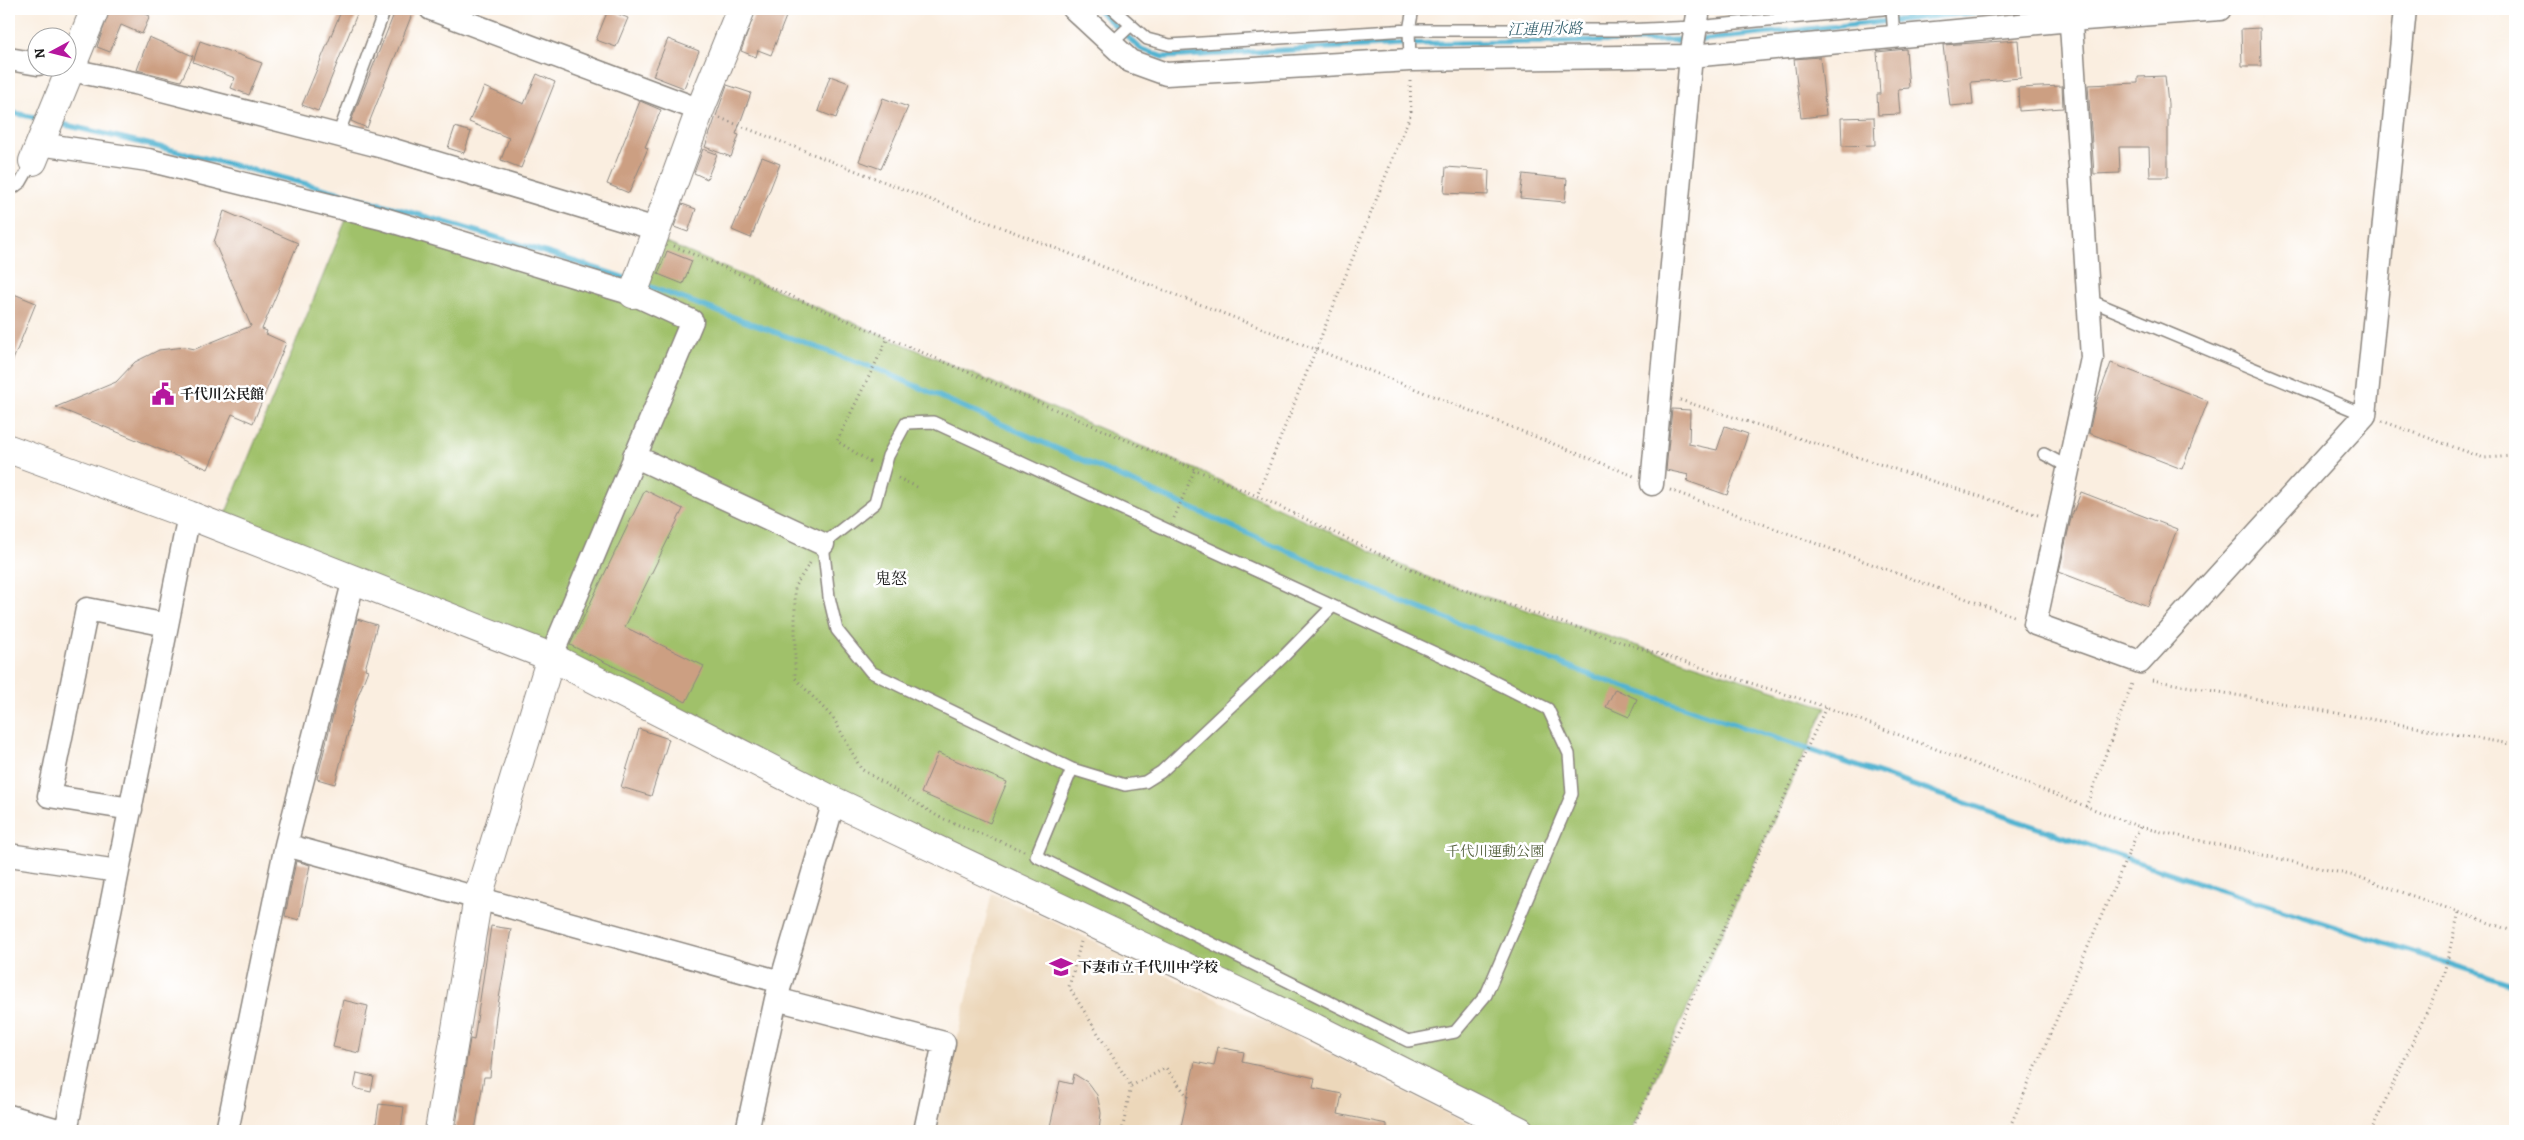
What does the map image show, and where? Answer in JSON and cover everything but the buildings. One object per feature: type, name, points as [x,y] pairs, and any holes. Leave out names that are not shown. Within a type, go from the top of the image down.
[{"type":"street","points":[[78,44],[95,9]]},
{"type":"street","points":[[432,9],[700,110]]},
{"type":"street","points":[[633,294],[700,110],[741,9]]},
{"type":"street","points":[[1074,9],[1116,39],[1130,61],[1166,74],[1410,60],[1691,56],[1894,37],[2070,14],[2220,9]]},
{"type":"street","points":[[2070,14],[2092,358],[2035,624],[2138,669],[2365,415],[2405,9]]},
{"type":"street","points":[[1652,484],[1691,56],[1697,18]]},
{"type":"street","points":[[9,60],[28,63]]},
{"type":"street","points":[[78,71],[139,84],[387,148],[654,233]]},
{"type":"street","points":[[62,78],[36,152],[148,160],[381,218],[633,294],[692,321],[634,456],[552,657],[478,897],[439,1131]]},
{"type":"street","points":[[9,453],[189,515],[552,657],[834,801],[1315,1028],[1520,1131]]},
{"type":"street","points":[[634,456],[823,544]]},
{"type":"street","points":[[66,1131],[189,515]]},
{"type":"street","points":[[227,1131],[286,845],[354,579]]},
{"type":"street","points":[[131,809],[49,796],[87,610],[167,625]]},
{"type":"street","points":[[747,1131],[778,991],[834,801]]},
{"type":"street","points":[[286,845],[478,897],[944,1043],[925,1131]]},
{"type":"street","points":[[9,854],[118,871]]},
{"type":"street","points":[[9,1116],[62,1131]]},
{"type":"lane","points":[[338,135],[385,9]]},
{"type":"lane","points":[[1113,9],[1147,39],[1170,45],[1409,30],[1621,30],[1697,18],[1883,9]]},
{"type":"lane","points":[[1410,60],[1409,30],[1413,9]]},
{"type":"lane","points":[[1892,9],[1894,37]]},
{"type":"lane","points":[[1116,39],[1131,25]]},
{"type":"lane","points":[[9,190],[21,182],[36,152]]},
{"type":"lane","points":[[2089,300],[2365,415]]},
{"type":"lane","points":[[1072,769],[1036,856],[1408,1042],[1455,1032],[1486,995],[1572,794],[1569,754],[1548,709],[1333,606],[933,422],[906,423],[888,456],[876,503],[823,544],[829,597],[837,630],[871,672],[1072,769],[1125,785],[1145,782],[1160,772],[1285,655],[1333,606]]},
{"type":"lane","points":[[2044,454],[2068,467]]},
{"type":"path","points":[[1257,496],[1411,113],[1410,60]]},
{"type":"path","points":[[700,110],[1315,349],[1652,484],[2035,624]]},
{"type":"path","points":[[654,233],[888,338],[1257,496],[1434,580],[1621,642],[1826,706],[2140,827],[2359,877],[2515,932]]},
{"type":"path","points":[[888,338],[837,441],[884,471],[917,487]]},
{"type":"path","points":[[1660,394],[2057,521]]},
{"type":"path","points":[[2365,415],[2484,458],[2515,456]]},
{"type":"path","points":[[1168,530],[1195,470]]},
{"type":"path","points":[[823,544],[795,586],[794,678],[834,719],[861,769],[939,817],[1036,856]]},
{"type":"path","points":[[2086,807],[2138,669],[2515,745]]},
{"type":"path","points":[[1631,1131],[1826,706]]},
{"type":"path","points":[[2008,1131],[2140,827]]},
{"type":"path","points":[[2371,1131],[2444,977],[2459,912]]},
{"type":"path","points":[[1083,937],[1069,988],[1131,1086],[1122,1131]]},
{"type":"path","points":[[1131,1086],[1166,1068],[1188,1097]]},
{"type":"shaded area","name":"下妻市立千代川中学校","points":[[992,893],[1305,1041],[1482,1131],[935,1131]]},
{"type":"green space","name":"千代川運動公園","points":[[350,210],[632,294],[653,237],[1195,469],[1434,580],[1826,707],[1631,1131],[1520,1131],[551,657],[220,527]]},
{"type":"waterway","name":"江連用水路","points":[[1097,9],[1141,49],[1163,57],[1398,44],[1690,40]]},
{"type":"waterway","name":"江連用水路","points":[[1699,40],[2010,9]]},
{"type":"waterway","points":[[9,112],[43,119]]},
{"type":"waterway","points":[[57,123],[202,157],[346,194],[489,235],[631,280]]},
{"type":"waterway","points":[[645,285],[882,371],[1396,599],[1593,676],[2214,888],[2515,985]]},
{"type":"place","name":"千代川公民館","points":[[163,394]]},
{"type":"place","name":"下妻市立千代川中学校","points":[[1061,967]]},
{"type":"district","name":"鬼怒","points":[[891,579]]}]
